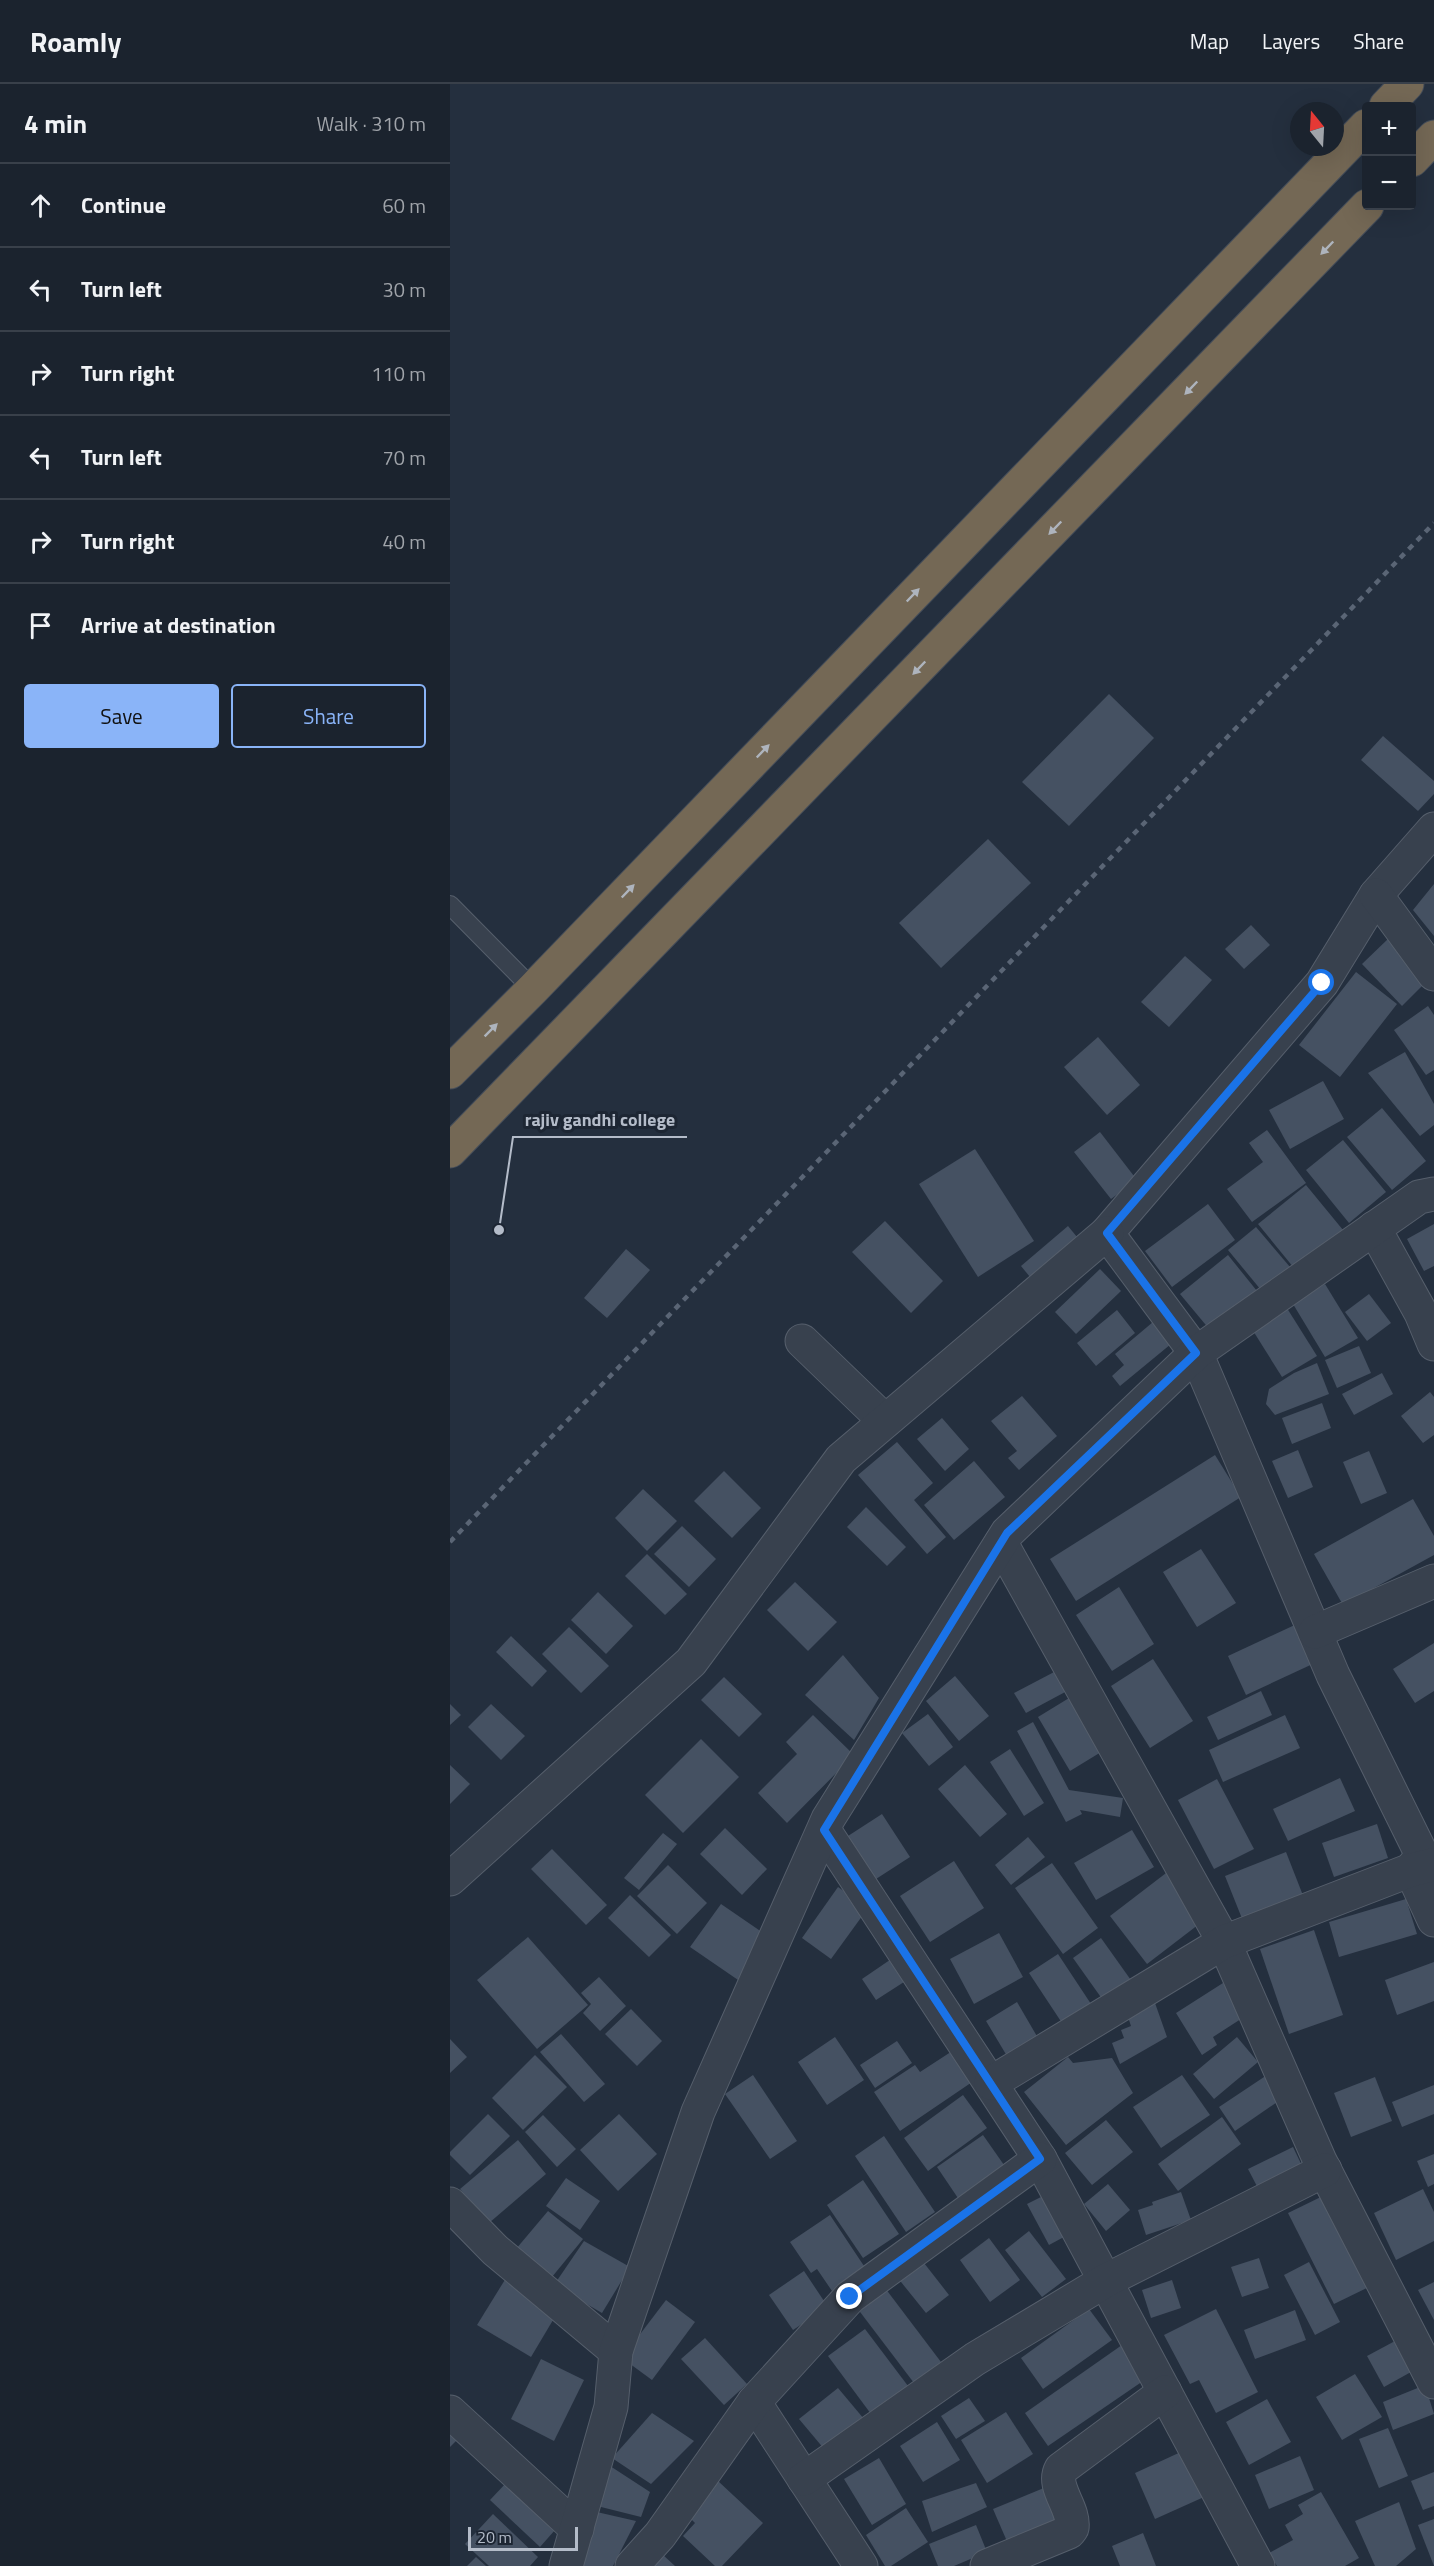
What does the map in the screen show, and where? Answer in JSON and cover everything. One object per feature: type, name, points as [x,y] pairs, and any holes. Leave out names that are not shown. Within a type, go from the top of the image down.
[{"type":"highway","points":[[1390,102],[1407,84]]},
{"type":"highway","points":[[450,1072],[533,989],[1362,130]]},
{"type":"highway","points":[[1416,156],[1434,137]]},
{"type":"highway","points":[[450,1152],[1363,210]]},
{"type":"street","points":[[450,1879],[695,1658],[841,1459],[1107,1233],[1322,983],[1377,895],[1434,830]]},
{"type":"street","points":[[1377,895],[1434,974]]},
{"type":"street","points":[[566,2566],[611,2407],[616,2351],[698,2112],[824,1830],[1000,1543],[1007,1533],[1196,1353],[1419,1197],[1434,1194]]},
{"type":"street","points":[[1374,1228],[1421,1313],[1434,1344]]},
{"type":"street","points":[[1107,1233],[1196,1353],[1333,1675],[1422,1855],[1434,1920]]},
{"type":"street","points":[[802,1341],[885,1421]]},
{"type":"street","points":[[1000,1543],[1224,1942],[1325,2170],[1434,2382]]},
{"type":"street","points":[[1315,1632],[1434,1581]]},
{"type":"street","points":[[824,1830],[1040,2159],[1258,2566]]},
{"type":"street","points":[[991,2083],[1224,1942],[1423,1867]]},
{"type":"street","points":[[632,2566],[660,2535],[754,2402],[856,2292],[1040,2159]]},
{"type":"street","points":[[804,2479],[975,2359],[1105,2281],[1325,2170]]},
{"type":"street","points":[[450,2204],[495,2250],[616,2351]]},
{"type":"street","points":[[987,2566],[1069,2532],[1072,2528],[1072,2517],[1058,2480],[1061,2469],[1165,2392]]},
{"type":"street","points":[[754,2402],[861,2566]]},
{"type":"street","points":[[450,2412],[577,2529]]},
{"type":"lane","points":[[450,905],[533,989]]},
{"type":"building","points":[[1109,694],[1154,738],[1069,826],[1022,782]]},
{"type":"building","points":[[1383,736],[1434,781],[1434,794],[1418,811],[1361,760]]},
{"type":"building","points":[[988,839],[1031,883],[941,968],[899,923]]},
{"type":"building","points":[[1434,884],[1434,936],[1413,910]]},
{"type":"building","points":[[1251,925],[1270,945],[1244,969],[1225,949]]},
{"type":"building","points":[[1389,938],[1429,979],[1402,1006],[1362,964]]},
{"type":"building","points":[[1185,956],[1212,980],[1169,1027],[1141,1002]]},
{"type":"building","points":[[1356,972],[1397,1004],[1340,1077],[1299,1045]]},
{"type":"building","points":[[1428,1006],[1434,1015],[1434,1070],[1426,1075],[1394,1030]]},
{"type":"building","points":[[1098,1037],[1140,1085],[1107,1115],[1064,1067]]},
{"type":"building","points":[[1405,1052],[1434,1104],[1434,1125],[1420,1136],[1368,1073]]},
{"type":"building","points":[[1323,1081],[1344,1119],[1290,1149],[1269,1110]]},
{"type":"building","points":[[1382,1108],[1426,1161],[1392,1190],[1347,1137]]},
{"type":"building","points":[[1267,1130],[1306,1183],[1252,1222],[1227,1189],[1263,1162],[1249,1143]]},
{"type":"building","points":[[1100,1132],[1137,1180],[1111,1199],[1074,1152]]},
{"type":"building","points":[[1343,1140],[1386,1192],[1349,1223],[1306,1170]]},
{"type":"building","points":[[975,1149],[1034,1241],[978,1277],[919,1184]]},
{"type":"building","points":[[1306,1185],[1343,1230],[1294,1268],[1258,1224]]},
{"type":"building","points":[[1208,1204],[1235,1240],[1172,1287],[1145,1251]]},
{"type":"building","points":[[885,1221],[943,1281],[911,1313],[852,1252]]},
{"type":"building","points":[[1434,1224],[1434,1266],[1424,1271],[1407,1239]]},
{"type":"building","points":[[1068,1226],[1086,1248],[1039,1288],[1021,1266]]},
{"type":"building","points":[[1256,1227],[1290,1267],[1261,1290],[1228,1250]]},
{"type":"building","points":[[626,1249],[650,1270],[607,1318],[584,1298]]},
{"type":"building","points":[[1228,1255],[1257,1291],[1210,1330],[1180,1294]]},
{"type":"building","points":[[1100,1269],[1121,1291],[1076,1334],[1055,1312]]},
{"type":"building","points":[[1325,1284],[1358,1338],[1325,1357],[1293,1304]]},
{"type":"building","points":[[1369,1294],[1391,1323],[1367,1341],[1345,1312]]},
{"type":"building","points":[[1285,1305],[1317,1356],[1282,1377],[1250,1326]]},
{"type":"building","points":[[1117,1310],[1135,1333],[1096,1366],[1077,1343]]},
{"type":"building","points":[[1153,1322],[1171,1344],[1120,1386],[1112,1376],[1124,1365],[1115,1354]]},
{"type":"building","points":[[1359,1346],[1371,1373],[1337,1388],[1325,1360]]},
{"type":"building","points":[[1317,1363],[1329,1394],[1275,1415],[1266,1404],[1269,1389],[1294,1373]]},
{"type":"building","points":[[1382,1373],[1393,1394],[1354,1415],[1342,1394]]},
{"type":"building","points":[[1430,1392],[1434,1397],[1434,1435],[1423,1443],[1401,1416]]},
{"type":"building","points":[[1022,1396],[1057,1436],[1019,1470],[1008,1458],[1017,1451],[991,1421]]},
{"type":"building","points":[[1322,1403],[1331,1428],[1292,1444],[1282,1418]]},
{"type":"building","points":[[942,1418],[969,1449],[945,1471],[917,1439]]},
{"type":"building","points":[[897,1442],[933,1483],[914,1500],[946,1537],[927,1554],[858,1475]]},
{"type":"building","points":[[1298,1450],[1313,1487],[1288,1498],[1272,1461]]},
{"type":"building","points":[[1369,1451],[1387,1493],[1361,1504],[1343,1462]]},
{"type":"building","points":[[1215,1455],[1241,1497],[1076,1601],[1050,1559]]},
{"type":"building","points":[[974,1461],[1005,1497],[954,1540],[924,1505]]},
{"type":"building","points":[[724,1471],[761,1508],[732,1538],[694,1501]]},
{"type":"building","points":[[643,1489],[677,1521],[647,1551],[615,1518]]},
{"type":"building","points":[[1413,1499],[1434,1536],[1434,1555],[1343,1605],[1314,1554]]},
{"type":"building","points":[[866,1507],[906,1547],[887,1566],[847,1527]]},
{"type":"building","points":[[682,1526],[716,1559],[689,1587],[654,1554]]},
{"type":"building","points":[[1201,1549],[1236,1603],[1197,1627],[1163,1572]]},
{"type":"building","points":[[647,1554],[687,1594],[665,1615],[625,1576]]},
{"type":"building","points":[[795,1582],[837,1622],[808,1651],[767,1610]]},
{"type":"building","points":[[1119,1587],[1154,1644],[1112,1671],[1076,1615]]},
{"type":"building","points":[[598,1592],[633,1626],[606,1654],[571,1620]]},
{"type":"building","points":[[1299,1623],[1317,1662],[1246,1695],[1228,1656]]},
{"type":"building","points":[[569,1627],[609,1666],[581,1693],[542,1654]]},
{"type":"building","points":[[511,1636],[547,1671],[532,1687],[496,1652]]},
{"type":"building","points":[[1434,1643],[1434,1691],[1415,1703],[1393,1669]]},
{"type":"building","points":[[843,1655],[879,1698],[854,1740],[805,1695]]},
{"type":"building","points":[[1153,1659],[1193,1721],[1150,1748],[1111,1686]]},
{"type":"building","points":[[1056,1671],[1067,1691],[1026,1713],[1014,1693]]},
{"type":"building","points":[[955,1676],[989,1716],[959,1741],[926,1701]]},
{"type":"building","points":[[724,1677],[762,1714],[739,1737],[701,1700]]},
{"type":"building","points":[[1261,1691],[1272,1715],[1218,1740],[1207,1717]]},
{"type":"building","points":[[1074,1695],[1106,1749],[1070,1771],[1038,1717]]},
{"type":"building","points":[[450,1704],[461,1715],[450,1725]]},
{"type":"building","points":[[491,1704],[525,1736],[501,1760],[468,1727]]},
{"type":"building","points":[[928,1714],[953,1747],[929,1766],[902,1733]]},
{"type":"building","points":[[813,1715],[854,1755],[787,1823],[758,1793],[797,1754],[786,1742]]},
{"type":"building","points":[[1285,1715],[1300,1748],[1223,1782],[1209,1750]]},
{"type":"building","points":[[1033,1722],[1069,1790],[1123,1798],[1120,1817],[1080,1810],[1082,1814],[1066,1822],[1017,1731]]},
{"type":"building","points":[[701,1739],[739,1777],[683,1833],[645,1795]]},
{"type":"building","points":[[1010,1749],[1044,1803],[1024,1816],[990,1762]]},
{"type":"building","points":[[450,1765],[470,1784],[450,1804]]},
{"type":"building","points":[[965,1765],[1007,1814],[980,1837],[938,1789]]},
{"type":"building","points":[[1340,1778],[1355,1811],[1288,1841],[1273,1809]]},
{"type":"building","points":[[1217,1779],[1254,1849],[1214,1869],[1178,1800]]},
{"type":"building","points":[[882,1814],[910,1857],[876,1879],[848,1836]]},
{"type":"building","points":[[1377,1824],[1388,1858],[1334,1877],[1322,1843]]},
{"type":"building","points":[[725,1828],[767,1869],[742,1895],[700,1854]]},
{"type":"building","points":[[1132,1830],[1154,1867],[1096,1900],[1074,1863]]},
{"type":"building","points":[[663,1833],[677,1844],[639,1890],[624,1878]]},
{"type":"building","points":[[1028,1837],[1045,1857],[1011,1885],[995,1865]]},
{"type":"building","points":[[552,1849],[607,1905],[586,1925],[531,1869]]},
{"type":"building","points":[[1286,1852],[1304,1898],[1243,1921],[1225,1876]]},
{"type":"building","points":[[954,1861],[984,1908],[930,1942],[900,1896]]},
{"type":"building","points":[[1052,1863],[1098,1928],[1063,1954],[1015,1888]]},
{"type":"building","points":[[668,1865],[707,1903],[677,1934],[637,1896]]},
{"type":"building","points":[[1170,1870],[1207,1918],[1147,1964],[1110,1916]]},
{"type":"building","points":[[838,1887],[868,1908],[831,1959],[802,1938]]},
{"type":"building","points":[[630,1895],[671,1935],[649,1957],[608,1918]]},
{"type":"building","points":[[1406,1899],[1417,1934],[1339,1957],[1329,1922]]},
{"type":"building","points":[[721,1904],[772,1939],[741,1982],[690,1947]]},
{"type":"building","points":[[1314,1930],[1343,2015],[1289,2034],[1260,1949]]},
{"type":"building","points":[[999,1933],[1023,1977],[974,2004],[950,1959]]},
{"type":"building","points":[[528,1937],[588,2005],[537,2049],[477,1980]]},
{"type":"building","points":[[1101,1938],[1133,1983],[1105,2003],[1073,1958]]},
{"type":"building","points":[[903,1951],[918,1973],[876,2000],[862,1979]]},
{"type":"building","points":[[1058,1954],[1093,2007],[1064,2026],[1029,1973]]},
{"type":"building","points":[[1434,1962],[1434,2001],[1397,2015],[1385,1980]]},
{"type":"building","points":[[599,1977],[626,2006],[600,2031],[583,2013],[591,2004],[581,1993]]},
{"type":"building","points":[[1223,1983],[1244,2017],[1213,2037],[1217,2045],[1202,2055],[1176,2013]]},
{"type":"building","points":[[1017,2002],[1038,2038],[1007,2056],[986,2021]]},
{"type":"building","points":[[1155,2003],[1167,2037],[1120,2064],[1112,2043],[1124,2038],[1121,2030],[1131,2026],[1127,2014]]},
{"type":"building","points":[[631,2009],[662,2041],[637,2066],[605,2034]]},
{"type":"building","points":[[561,2034],[605,2084],[584,2102],[540,2052]]},
{"type":"building","points":[[835,2037],[864,2080],[827,2105],[798,2062]]},
{"type":"building","points":[[1237,2037],[1258,2062],[1214,2099],[1193,2074]]},
{"type":"building","points":[[450,2039],[467,2057],[450,2073]]},
{"type":"building","points":[[897,2041],[912,2063],[875,2088],[860,2065]]},
{"type":"building","points":[[960,2046],[981,2076],[900,2131],[874,2092],[915,2065],[920,2072]]},
{"type":"building","points":[[535,2055],[567,2087],[523,2130],[492,2098]]},
{"type":"building","points":[[1068,2057],[1073,2063],[1112,2058],[1133,2093],[1066,2145],[1024,2092]]},
{"type":"building","points":[[753,2075],[797,2141],[770,2159],[725,2094]]},
{"type":"building","points":[[1182,2075],[1210,2115],[1161,2148],[1133,2107]]},
{"type":"building","points":[[1267,2075],[1283,2098],[1235,2131],[1219,2107]]},
{"type":"building","points":[[1375,2077],[1392,2121],[1351,2137],[1334,2093]]},
{"type":"building","points":[[1434,2085],[1434,2114],[1402,2127],[1392,2102]]},
{"type":"building","points":[[963,2095],[987,2128],[928,2171],[904,2138]]},
{"type":"building","points":[[488,2114],[510,2136],[470,2175],[450,2155],[450,2152]]},
{"type":"building","points":[[619,2114],[657,2154],[618,2191],[580,2150]]},
{"type":"building","points":[[543,2115],[576,2149],[557,2167],[525,2132]]},
{"type":"building","points":[[1222,2117],[1241,2144],[1178,2191],[1158,2164]]},
{"type":"building","points":[[1106,2120],[1133,2152],[1092,2185],[1065,2153]]},
{"type":"building","points":[[983,2135],[1011,2175],[964,2207],[937,2167]]},
{"type":"building","points":[[884,2136],[935,2212],[906,2232],[855,2156]]},
{"type":"building","points":[[518,2140],[546,2174],[489,2223],[460,2189]]},
{"type":"building","points":[[1293,2147],[1305,2172],[1261,2194],[1248,2169]]},
{"type":"building","points":[[1434,2154],[1434,2184],[1428,2187],[1417,2161]]},
{"type":"building","points":[[566,2178],[600,2201],[580,2230],[546,2206]]},
{"type":"building","points":[[863,2180],[899,2234],[863,2258],[827,2205]]},
{"type":"building","points":[[1108,2184],[1130,2210],[1106,2231],[1084,2204]]},
{"type":"building","points":[[1423,2189],[1434,2212],[1434,2241],[1396,2260],[1374,2213]]},
{"type":"building","points":[[1055,2190],[1077,2230],[1049,2245],[1027,2204]]},
{"type":"building","points":[[1181,2192],[1191,2220],[1146,2235],[1138,2210],[1153,2205],[1152,2202]]},
{"type":"building","points":[[1329,2193],[1375,2284],[1334,2304],[1288,2213]]},
{"type":"building","points":[[548,2211],[583,2239],[552,2277],[516,2249]]},
{"type":"building","points":[[830,2215],[866,2269],[832,2291],[817,2269],[811,2273],[790,2242]]},
{"type":"building","points":[[1029,2231],[1066,2279],[1042,2297],[1005,2250]]},
{"type":"building","points":[[989,2238],[1020,2280],[990,2302],[960,2260]]},
{"type":"building","points":[[584,2241],[630,2267],[602,2313],[554,2285]]},
{"type":"building","points":[[917,2254],[949,2295],[926,2313],[893,2272]]},
{"type":"building","points":[[1259,2258],[1269,2288],[1242,2297],[1231,2267]]},
{"type":"building","points":[[1309,2262],[1340,2322],[1315,2335],[1284,2275]]},
{"type":"building","points":[[804,2271],[828,2307],[793,2330],[769,2295]]},
{"type":"building","points":[[506,2278],[559,2310],[531,2357],[477,2325]]},
{"type":"building","points":[[1172,2280],[1181,2308],[1151,2318],[1142,2290]]},
{"type":"building","points":[[1434,2282],[1434,2320],[1418,2290]]},
{"type":"building","points":[[882,2284],[941,2362],[914,2383],[854,2304]]},
{"type":"building","points":[[666,2300],[695,2322],[652,2380],[622,2358]]},
{"type":"building","points":[[1089,2309],[1112,2340],[1043,2389],[1021,2358]]},
{"type":"building","points":[[1216,2309],[1258,2392],[1216,2413],[1199,2380],[1190,2384],[1164,2335]]},
{"type":"building","points":[[1295,2310],[1306,2340],[1255,2359],[1244,2330]]},
{"type":"building","points":[[865,2329],[908,2386],[871,2414],[828,2356]]},
{"type":"building","points":[[705,2338],[747,2384],[724,2405],[681,2359]]},
{"type":"building","points":[[1395,2341],[1411,2372],[1384,2387],[1367,2356]]},
{"type":"building","points":[[1122,2345],[1146,2379],[1048,2446],[1025,2413]]},
{"type":"building","points":[[541,2359],[584,2380],[554,2441],[511,2419]]},
{"type":"building","points":[[1355,2374],[1382,2417],[1342,2440],[1316,2397]]},
{"type":"building","points":[[1425,2385],[1434,2414],[1393,2430],[1383,2402]]},
{"type":"building","points":[[838,2388],[864,2419],[825,2450],[799,2419]]},
{"type":"building","points":[[969,2398],[985,2421],[956,2439],[941,2416]]},
{"type":"building","points":[[1267,2399],[1291,2442],[1249,2465],[1226,2422]]},
{"type":"building","points":[[1006,2412],[1033,2454],[987,2483],[961,2440]]},
{"type":"building","points":[[652,2413],[694,2441],[651,2484],[612,2458]]},
{"type":"building","points":[[937,2422],[960,2460],[923,2482],[900,2446]]},
{"type":"building","points":[[1388,2428],[1408,2476],[1379,2488],[1359,2439]]},
{"type":"building","points":[[450,2433],[457,2440],[450,2447]]},
{"type":"building","points":[[1183,2451],[1204,2497],[1155,2519],[1135,2473]]},
{"type":"building","points":[[1300,2456],[1314,2490],[1269,2509],[1255,2475]]},
{"type":"building","points":[[879,2458],[906,2504],[872,2525],[844,2479]]},
{"type":"building","points":[[607,2464],[650,2492],[641,2517],[593,2505]]},
{"type":"building","points":[[1434,2472],[1434,2506],[1423,2510],[1411,2481]]},
{"type":"building","points":[[718,2481],[763,2523],[722,2566],[715,2566],[683,2536],[695,2523],[687,2515]]},
{"type":"building","points":[[506,2483],[555,2530],[540,2547],[490,2500]]},
{"type":"building","points":[[976,2483],[987,2507],[932,2532],[922,2501]]},
{"type":"building","points":[[1051,2485],[1067,2522],[1009,2546],[993,2509]]},
{"type":"building","points":[[1321,2492],[1359,2558],[1345,2566],[1277,2566],[1269,2553],[1293,2540],[1285,2525],[1303,2514],[1298,2505]]},
{"type":"building","points":[[1399,2502],[1416,2549],[1396,2566],[1375,2566],[1355,2521]]},
{"type":"building","points":[[906,2508],[928,2542],[891,2566],[885,2566],[866,2535]]},
{"type":"building","points":[[588,2510],[636,2521],[613,2566],[575,2566]]},
{"type":"building","points":[[493,2514],[538,2557],[530,2566],[489,2566],[465,2544]]},
{"type":"building","points":[[1434,2519],[1434,2566],[1418,2525]]},
{"type":"building","points":[[976,2525],[987,2552],[954,2566],[938,2566],[929,2544]]},
{"type":"building","points":[[1143,2533],[1156,2566],[1120,2566],[1112,2546]]},
{"type":"building","points":[[662,2554],[675,2566],[652,2566]]},
{"type":"building","points":[[476,2557],[486,2566],[467,2566]]},
{"type":"railway","points":[[450,1542],[1434,523]]},
{"type":"place","name":"rajiv gandhi college","points":[[499,1230]]},
{"type":"route","points":[[850,2297],[1040,2159],[824,1830],[828,1819],[1007,1533],[1196,1353],[1107,1233],[1322,983]]}]
